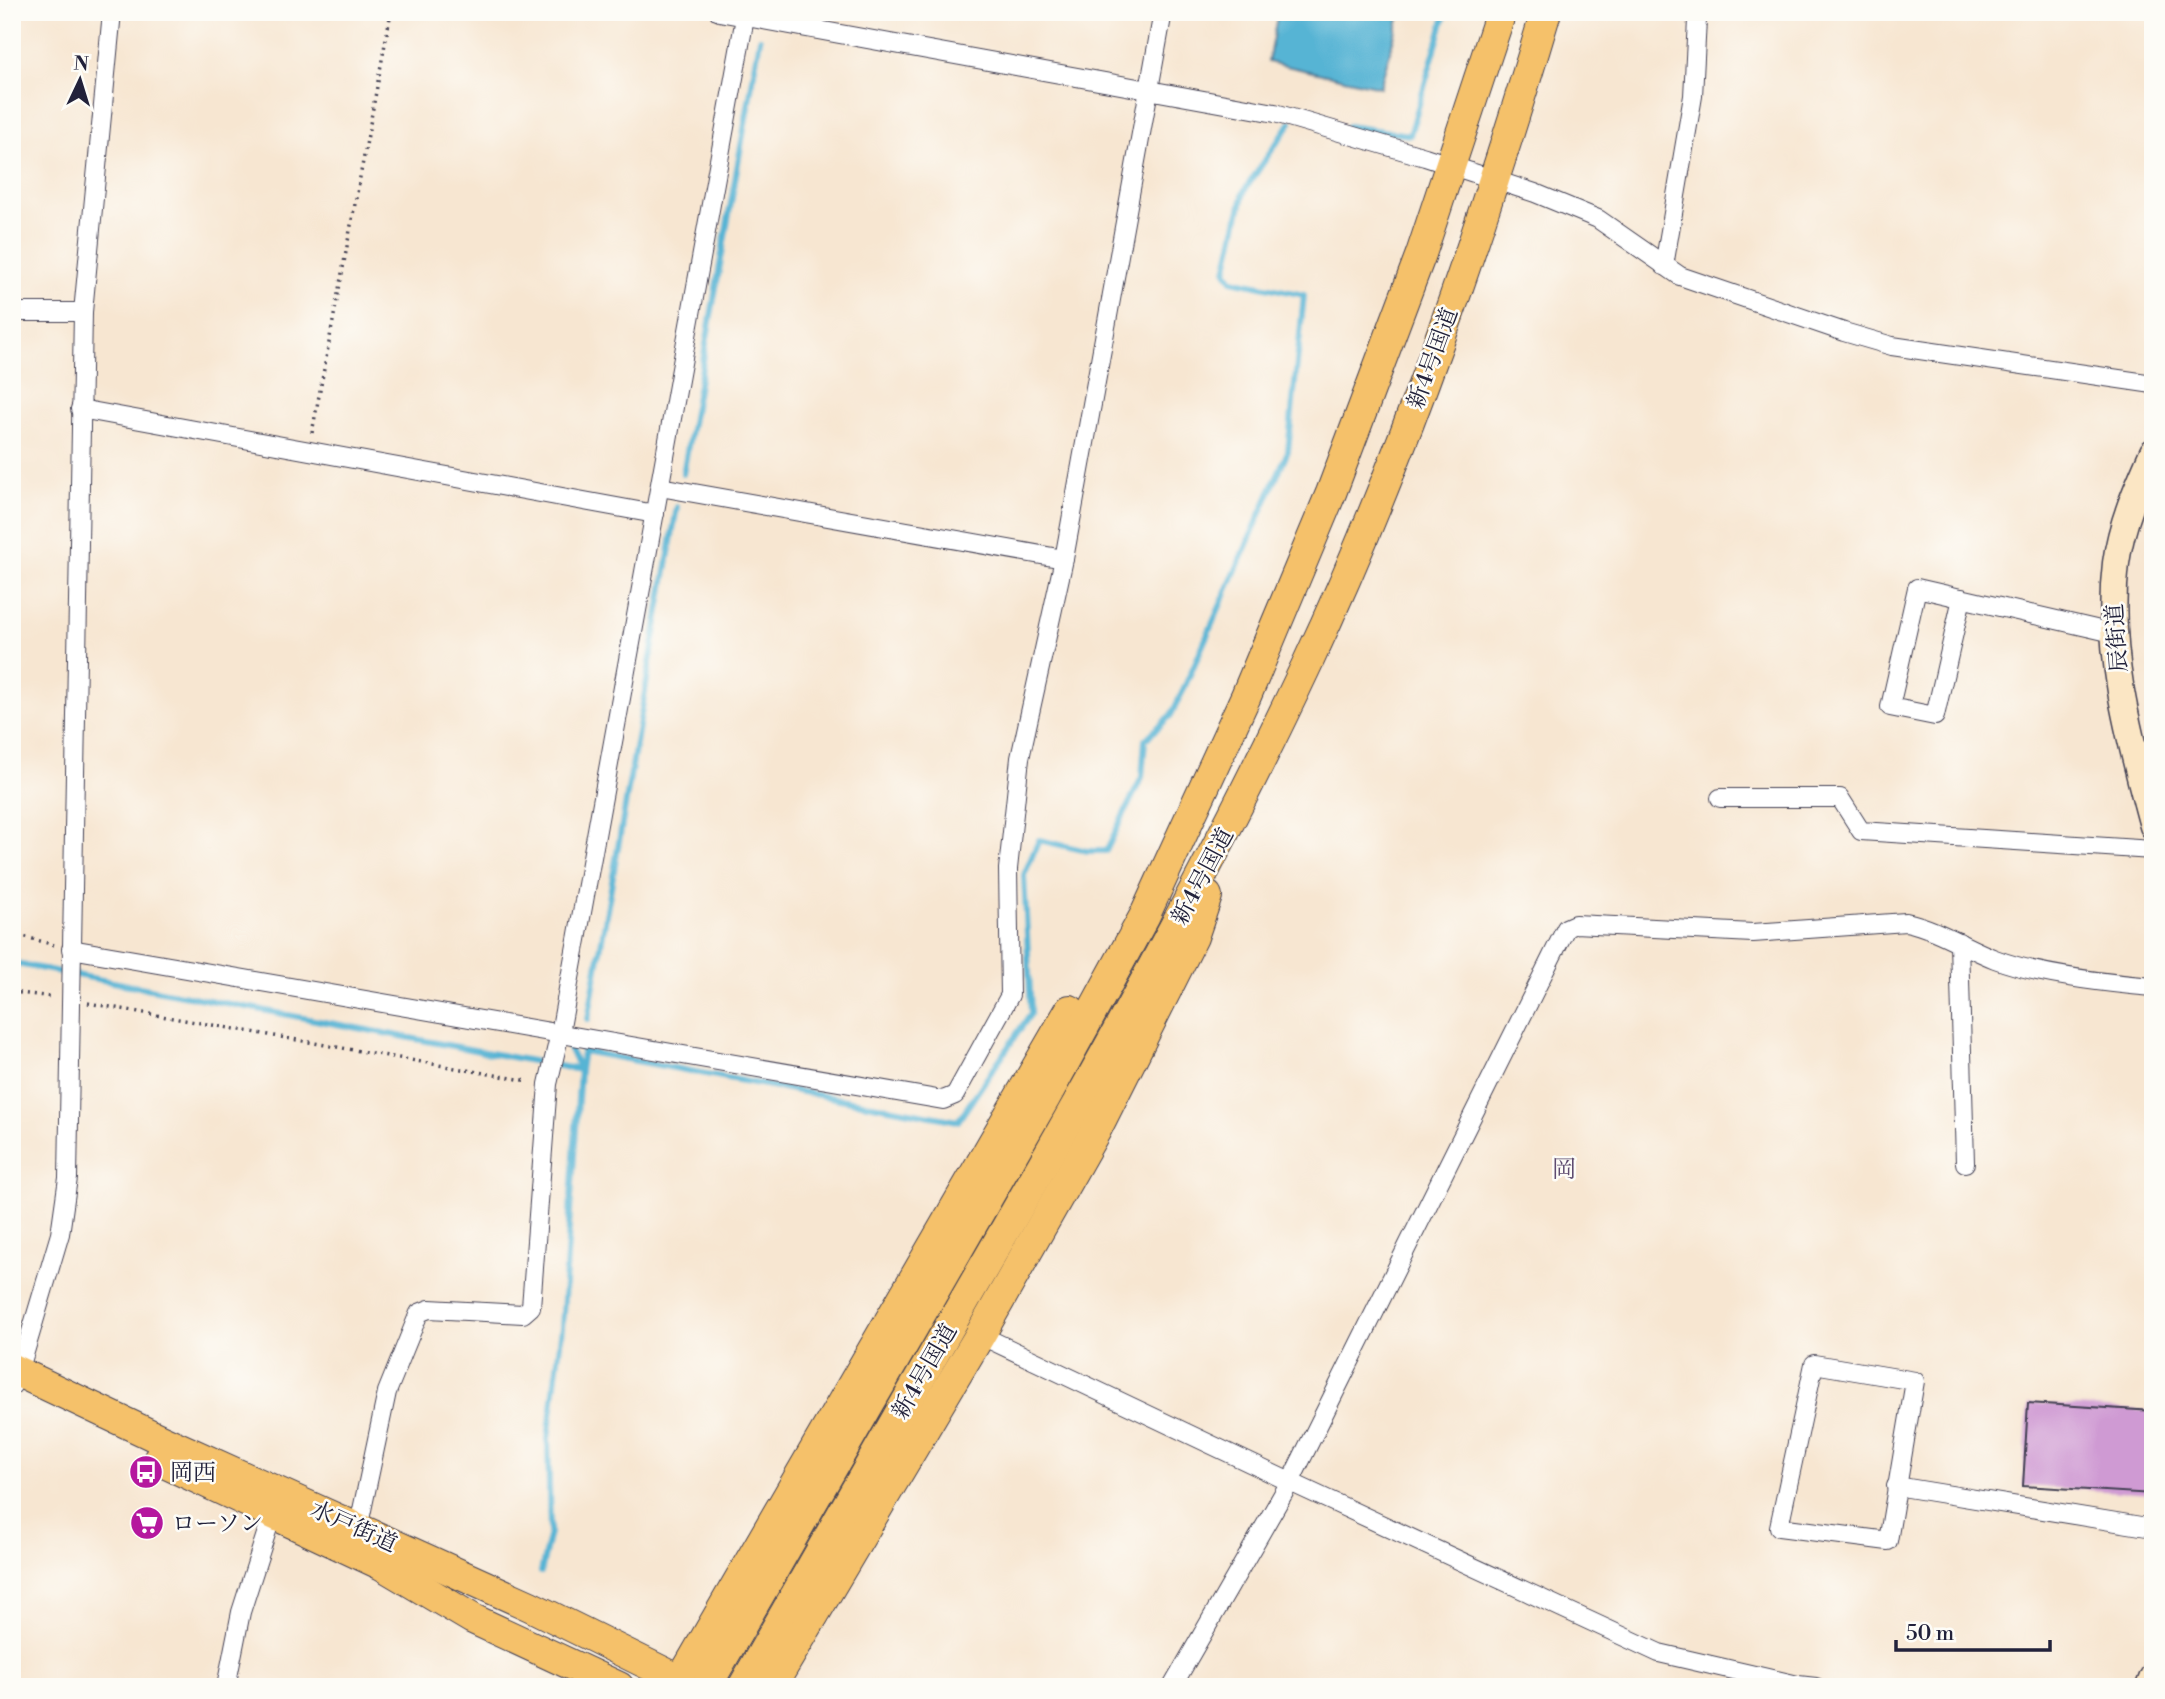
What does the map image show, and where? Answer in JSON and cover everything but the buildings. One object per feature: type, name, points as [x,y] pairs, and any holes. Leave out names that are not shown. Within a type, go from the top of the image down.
[{"type":"highway","name":"新4号国道","points":[[689,1685],[862,1414],[1045,1098],[1138,927],[1246,696],[1331,493],[1452,166],[1501,12]]},
{"type":"highway","name":"新4号国道","points":[[743,1687],[1072,1114],[1232,819],[1310,658],[1372,515],[1421,390],[1496,180],[1546,12]]},
{"type":"highway","points":[[689,1685],[1127,912],[1195,803]]},
{"type":"highway","points":[[771,1687],[980,1335],[1096,1130],[1193,937],[1232,819]]},
{"type":"highway","name":"水戸街道","points":[[14,1379],[276,1504],[472,1619],[619,1687]]},
{"type":"highway","name":"水戸街道","points":[[276,1504],[358,1529],[530,1606],[689,1685]]},
{"type":"main road","name":"辰街道","points":[[2153,452],[2126,518],[2116,561],[2113,633],[2127,726],[2148,791],[2153,826]]},
{"type":"main road","points":[[2149,1687],[2153,1677]]},
{"type":"street","points":[[14,1379],[60,1234],[68,1178],[83,312],[112,12]]},
{"type":"street","points":[[719,12],[1275,113],[1496,180],[1598,219],[1680,276],[1892,346],[2153,384]]},
{"type":"street","points":[[71,949],[943,1100],[955,1095],[1010,995],[1008,869],[1020,758],[1064,559],[1163,12]]},
{"type":"street","points":[[1664,266],[1693,96],[1699,12]]},
{"type":"street","points":[[358,1529],[387,1392],[419,1312],[429,1309],[523,1314],[531,1307],[548,1084],[560,1033],[746,15]]},
{"type":"street","points":[[12,312],[83,312]]},
{"type":"street","points":[[80,409],[655,514]]},
{"type":"street","points":[[660,487],[1064,559]]},
{"type":"street","points":[[1962,597],[1935,716],[1890,707],[1917,587],[1962,597],[2113,633]]},
{"type":"street","points":[[1720,798],[1840,798],[1861,831],[2153,850]]},
{"type":"street","points":[[1172,1687],[1290,1482],[1566,928],[1575,925],[1753,933],[1906,922],[1928,927],[1995,959],[2050,973],[2153,987]]},
{"type":"street","points":[[1959,942],[1965,1163]]},
{"type":"street","points":[[980,1335],[1659,1653],[1804,1686]]},
{"type":"street","points":[[1814,1364],[1915,1381],[1896,1486],[1888,1541],[1779,1527],[1814,1364]]},
{"type":"street","points":[[1896,1486],[2153,1528]]},
{"type":"street","points":[[226,1687],[241,1612],[276,1504]]},
{"type":"path","points":[[309,451],[391,12]]},
{"type":"path","points":[[12,933],[71,949]]},
{"type":"path","points":[[12,992],[548,1084]]},
{"type":"water","points":[[1278,12],[1401,12],[1380,87],[1268,62]]},
{"type":"waterway","points":[[1348,126],[1410,135],[1446,12]]},
{"type":"waterway","points":[[683,474],[760,39]]},
{"type":"waterway","points":[[583,1051],[958,1121],[1031,1013],[1024,875],[1039,840],[1087,851],[1106,851],[1142,777],[1145,740],[1171,715],[1181,695],[1288,451],[1304,295],[1232,280],[1226,271],[1244,191],[1291,122]]},
{"type":"waterway","points":[[588,1020],[677,507]]},
{"type":"waterway","points":[[12,963],[580,1070]]},
{"type":"waterway","points":[[564,1038],[580,1070]]},
{"type":"waterway","points":[[541,1572],[550,1532],[548,1439],[562,1327],[583,1049]]},
{"type":"place","name":"岡西","points":[[146,1472]]},
{"type":"place","name":"ローソン","points":[[147,1523]]},
{"type":"district","name":"岡","points":[[1564,1169]]}]
